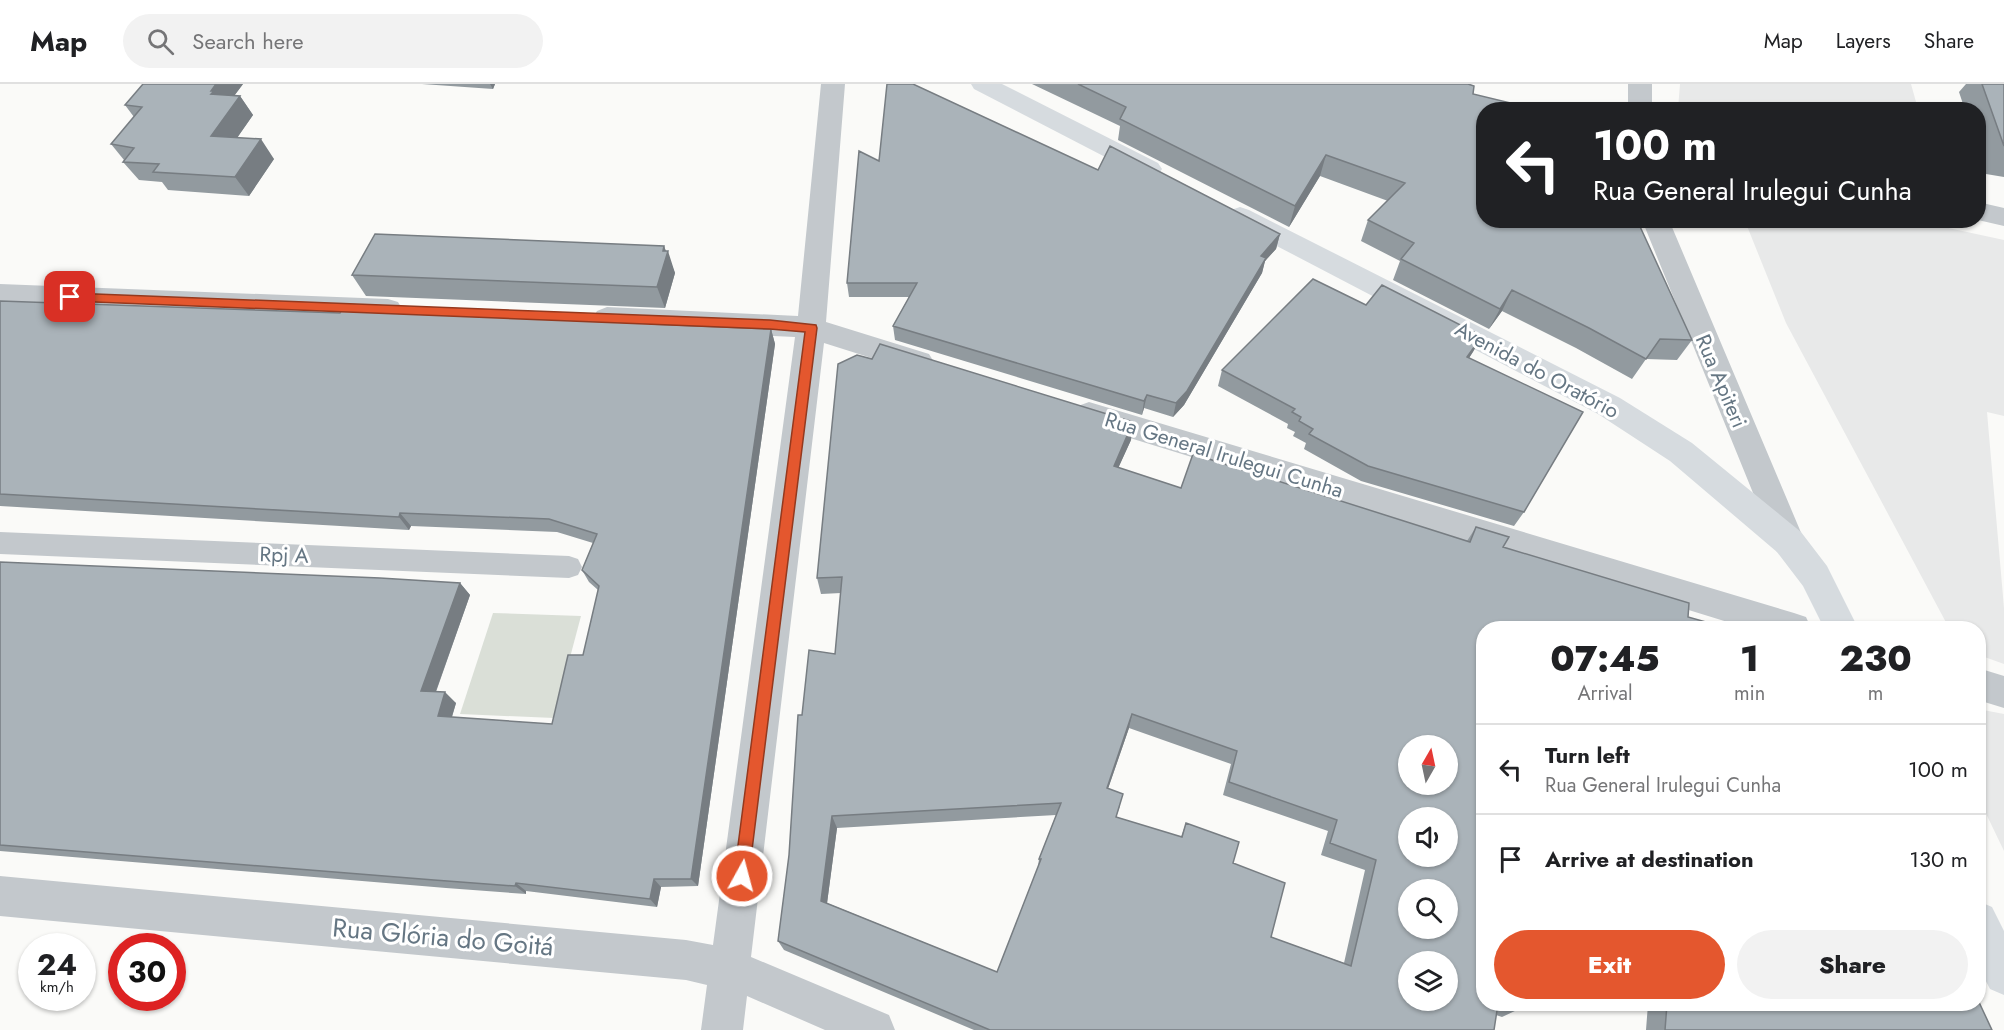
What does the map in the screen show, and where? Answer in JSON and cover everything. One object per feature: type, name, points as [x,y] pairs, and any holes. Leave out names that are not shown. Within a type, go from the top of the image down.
[{"type":"main road","points":[[983,84],[1172,181]]},
{"type":"main road","name":"Avenida do Oratório","points":[[1215,203],[1609,406],[1681,452],[1789,542],[1815,576],[1838,621]]},
{"type":"main road","points":[[1986,938],[2004,975]]},
{"type":"street","points":[[722,1030],[811,328],[833,84]]},
{"type":"street","points":[[1640,84],[1640,102]]},
{"type":"street","points":[[1986,213],[2004,217]]},
{"type":"street","name":"Rua Apiteri","points":[[1658,228],[1789,542]]},
{"type":"street","points":[[0,294],[414,310]]},
{"type":"street","points":[[580,317],[770,324],[811,328],[945,370]]},
{"type":"street","name":"Rua General Irulegui Cunha","points":[[1058,405],[1771,621]]},
{"type":"street","points":[[1986,686],[2004,692]]},
{"type":"street","name":"Rua Glória do Goitá","points":[[0,896],[686,960],[730,969],[874,1030]]},
{"type":"lane","name":"Rpj A","points":[[0,543],[569,567]]},
{"type":"shaded area","points":[[1680,84],[1911,84],[1916,102],[1679,102]]},
{"type":"shaded area","points":[[1748,228],[1948,228],[2004,240],[2004,416],[1987,412],[2004,608],[2004,664],[1986,658],[1986,621],[1945,621],[1786,323]]},
{"type":"shaded area","points":[[493,613],[581,616],[554,718],[460,714]]},
{"type":"shaded area","points":[[1986,711],[2004,714],[2004,851],[1986,814]]},
{"type":"building","points":[[143,84],[216,84],[211,94],[240,96],[211,136],[261,139],[235,177],[153,172],[159,164],[123,162],[134,148],[111,144],[142,107],[125,105]]},
{"type":"building","points":[[887,84],[913,84],[1098,170],[1110,146],[1280,234],[1261,256],[1266,258],[1187,391],[1176,403],[1147,395],[1144,401],[893,326],[917,283],[847,283],[859,151],[879,161]]},
{"type":"building","points":[[1078,84],[1468,84],[1474,86],[1473,94],[1506,102],[1476,102],[1476,228],[1641,228],[1692,340],[1660,339],[1646,359],[1512,290],[1500,309],[1401,259],[1414,243],[1368,220],[1405,183],[1326,155],[1295,206],[1120,119],[1126,107]]},
{"type":"building","points":[[1982,84],[2004,84],[2004,146]]},
{"type":"building","points":[[375,234],[664,246],[663,251],[668,251],[657,287],[352,275]]},
{"type":"building","points":[[1313,279],[1366,305],[1382,285],[1482,336],[1467,357],[1583,412],[1524,512],[1368,466],[1309,434],[1313,429],[1299,421],[1301,417],[1292,412],[1295,409],[1222,370]]},
{"type":"building","points":[[0,301],[340,313],[344,306],[652,319],[650,324],[771,329],[691,879],[654,879],[650,899],[516,883],[515,886],[0,845],[0,562],[460,583],[421,691],[445,692],[438,716],[552,724],[568,655],[583,655],[599,586],[582,570],[597,534],[549,519],[400,513],[399,517],[0,494]]},
{"type":"building","points":[[880,344],[1133,422],[1114,466],[1181,488],[1193,454],[1470,542],[1476,527],[1509,537],[1503,547],[1689,603],[1688,617],[1702,621],[1476,621],[1476,1011],[1497,1011],[1494,1030],[990,1030],[778,941],[789,855],[798,715],[802,715],[809,650],[835,654],[842,577],[817,578],[838,364],[857,355],[872,359]],"holes":[[[1132,714],[1237,751],[1229,782],[1337,820],[1330,843],[1376,860],[1351,966],[1271,937],[1285,883],[1233,863],[1239,842],[1186,823],[1182,837],[1116,817],[1123,794],[1107,788]],[[1061,803],[1039,859],[1041,859],[997,972],[821,901],[832,816]]]},
{"type":"building","points":[[1666,1011],[1983,1011],[1992,1030],[1665,1030]]},
{"type":"route","points":[[70,297],[770,324],[811,328],[742,876]]}]
